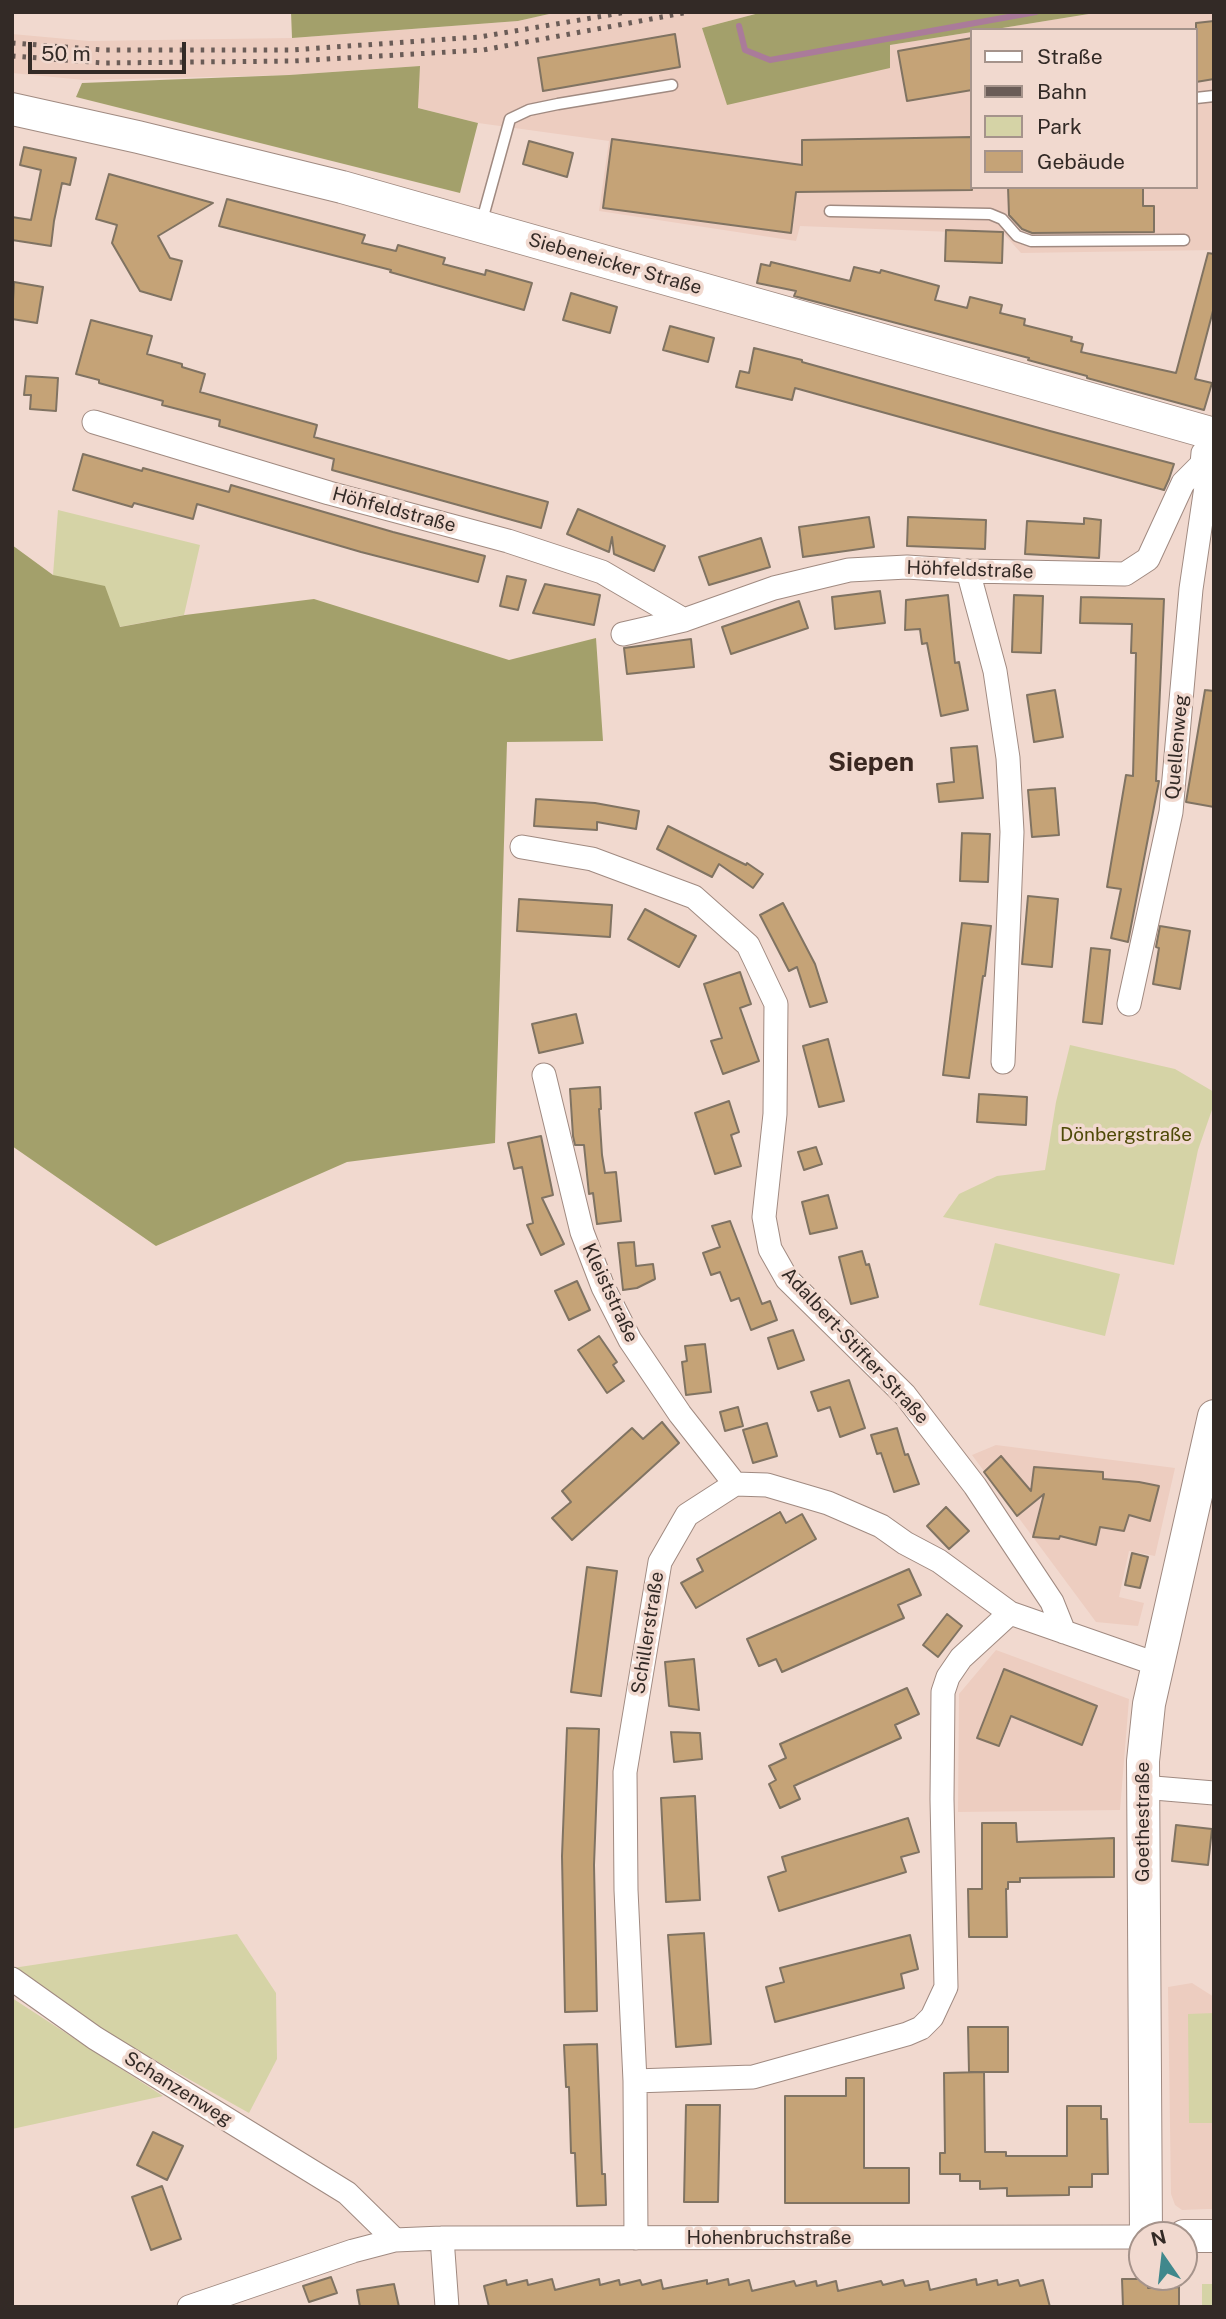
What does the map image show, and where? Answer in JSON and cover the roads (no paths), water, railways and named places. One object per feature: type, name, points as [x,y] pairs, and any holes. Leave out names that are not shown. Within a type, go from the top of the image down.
[{"type":"main road","name":"Siebeneicker Straße","points":[[12,109],[342,187],[1209,433]]},
{"type":"main road","name":"Goethestraße","points":[[1144,2221],[1142,1787],[1149,1704],[1208,1468],[1214,1416]]},
{"type":"street","name":"Höhfeldstraße","points":[[94,422],[329,493],[508,541],[602,572],[684,620]]},
{"type":"street","points":[[1209,433],[1202,464],[1210,487]]},
{"type":"street","name":"Höhfeldstraße","points":[[623,634],[684,620],[774,588],[849,570],[907,567],[1125,574],[1148,559],[1183,482],[1202,464]]},
{"type":"street","name":"Quellenweg","points":[[1129,1004],[1171,812],[1191,589],[1210,487]]},
{"type":"street","points":[[968,571],[995,671],[1008,758],[1012,832],[1003,1062]]},
{"type":"street","name":"Adalbert-Stifter-Straße","points":[[522,847],[592,859],[694,897],[748,945],[776,1004],[775,1114],[764,1217],[770,1249],[787,1279],[905,1395],[968,1476],[1052,1602],[1064,1632]]},
{"type":"street","name":"Kleiststraße","points":[[544,1076],[582,1233],[603,1287],[637,1351],[680,1414],[735,1484]]},
{"type":"street","points":[[735,1484],[767,1485],[816,1499],[881,1526],[905,1543],[939,1561],[1010,1613],[1158,1665]]},
{"type":"street","name":"Schillerstraße","points":[[636,2238],[635,2081],[626,1890],[625,1772],[660,1563],[687,1515],[735,1484]]},
{"type":"street","points":[[635,2081],[753,2077],[907,2034],[921,2028],[932,2017],[946,1987],[943,1692],[948,1677],[961,1658],[1010,1613]]},
{"type":"street","points":[[1142,1787],[1214,1793]]},
{"type":"street","name":"Schanzenweg","points":[[12,1979],[95,2038],[347,2193],[396,2240]]},
{"type":"street","name":"Hohenbruchstraße","points":[[189,2307],[352,2251],[396,2240],[1128,2236]]},
{"type":"street","points":[[442,2238],[447,2307]]},
{"type":"lane","points":[[480,226],[510,119],[529,110],[672,85]]},
{"type":"lane","points":[[830,211],[990,214],[1002,219],[1017,236],[1031,241],[1184,240]]},
{"type":"waterway","points":[[739,26],[745,50],[770,60],[1036,12]]},
{"type":"railway","points":[[12,43],[104,50],[291,50],[479,37],[627,12]]},
{"type":"railway","points":[[12,56],[104,63],[293,61],[483,50],[689,12]]},
{"type":"district","name":"Siepen","points":[[871,763]]},
{"type":"park label","name":"Dönbergstraße","points":[[1126,1135]]}]
